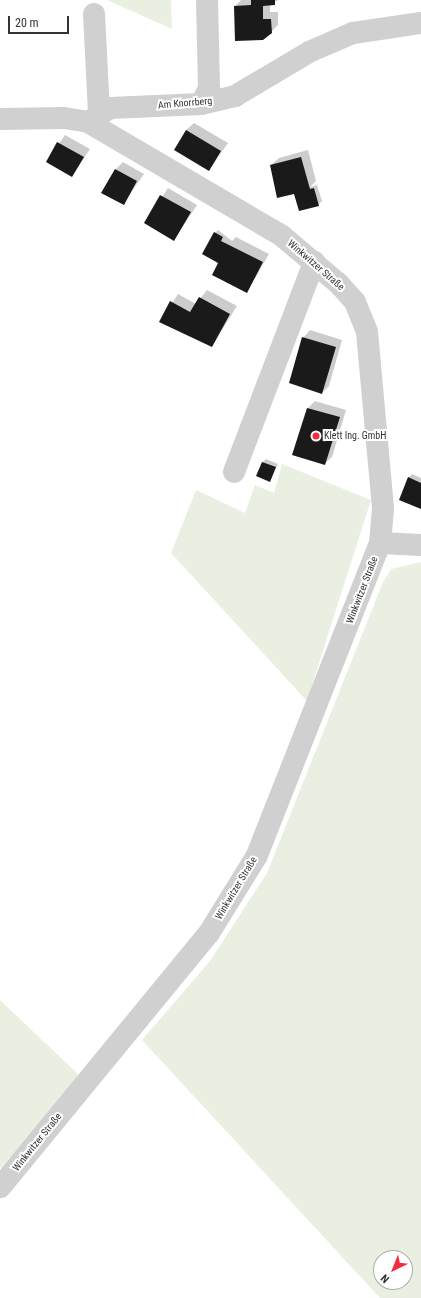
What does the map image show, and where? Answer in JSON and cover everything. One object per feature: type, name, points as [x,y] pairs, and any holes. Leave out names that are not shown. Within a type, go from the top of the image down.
[{"type":"street","points":[[201,104],[209,88],[207,0]]},
{"type":"street","points":[[93,118],[94,14]]},
{"type":"street","name":"Am Knorrberg","points":[[93,118],[110,108],[201,104],[235,96],[279,69],[353,33],[421,23]]},
{"type":"street","name":"Winkwitzer Straße","points":[[0,119],[93,118],[282,236],[314,262],[355,302],[367,332],[383,509],[380,543],[256,857],[209,933],[0,1187]]},
{"type":"street","points":[[234,472],[314,262]]},
{"type":"street","points":[[380,543],[421,545]]},
{"type":"green space","points":[[107,0],[171,0],[172,29]]},
{"type":"green space","points":[[282,464],[371,500],[307,701],[171,553],[196,490],[245,513],[255,485],[274,493]]},
{"type":"green space","points":[[421,562],[421,1298],[380,1298],[142,1040],[210,961],[267,873],[383,582],[391,569]]},
{"type":"green space","points":[[0,1000],[80,1076],[1,1168],[0,1166]]},
{"type":"building","points":[[251,0],[275,0],[275,5],[263,6],[263,19],[271,19],[272,33],[263,40],[235,41],[234,6],[251,5]]},
{"type":"building","points":[[186,130],[221,151],[209,171],[174,150]]},
{"type":"building","points":[[57,142],[84,157],[72,177],[46,162]]},
{"type":"building","points":[[301,157],[310,189],[314,188],[319,206],[299,211],[294,194],[277,198],[270,165]]},
{"type":"building","points":[[115,169],[137,181],[124,205],[101,193]]},
{"type":"building","points":[[160,195],[191,212],[174,241],[144,223]]},
{"type":"building","points":[[214,232],[223,237],[221,241],[263,262],[247,293],[212,275],[218,263],[202,254]]},
{"type":"building","points":[[199,297],[230,314],[212,347],[159,322],[170,301],[190,312]]},
{"type":"building","points":[[302,337],[336,347],[322,394],[289,383]]},
{"type":"building","name":"Klett Ing. GmbH","points":[[307,408],[340,417],[325,465],[292,455]]},
{"type":"building","points":[[262,462],[276,467],[270,482],[256,476]]},
{"type":"building","points":[[408,477],[421,483],[421,509],[399,500]]},
{"type":"place","name":"Klett Ing. GmbH","points":[[316,436]]}]
